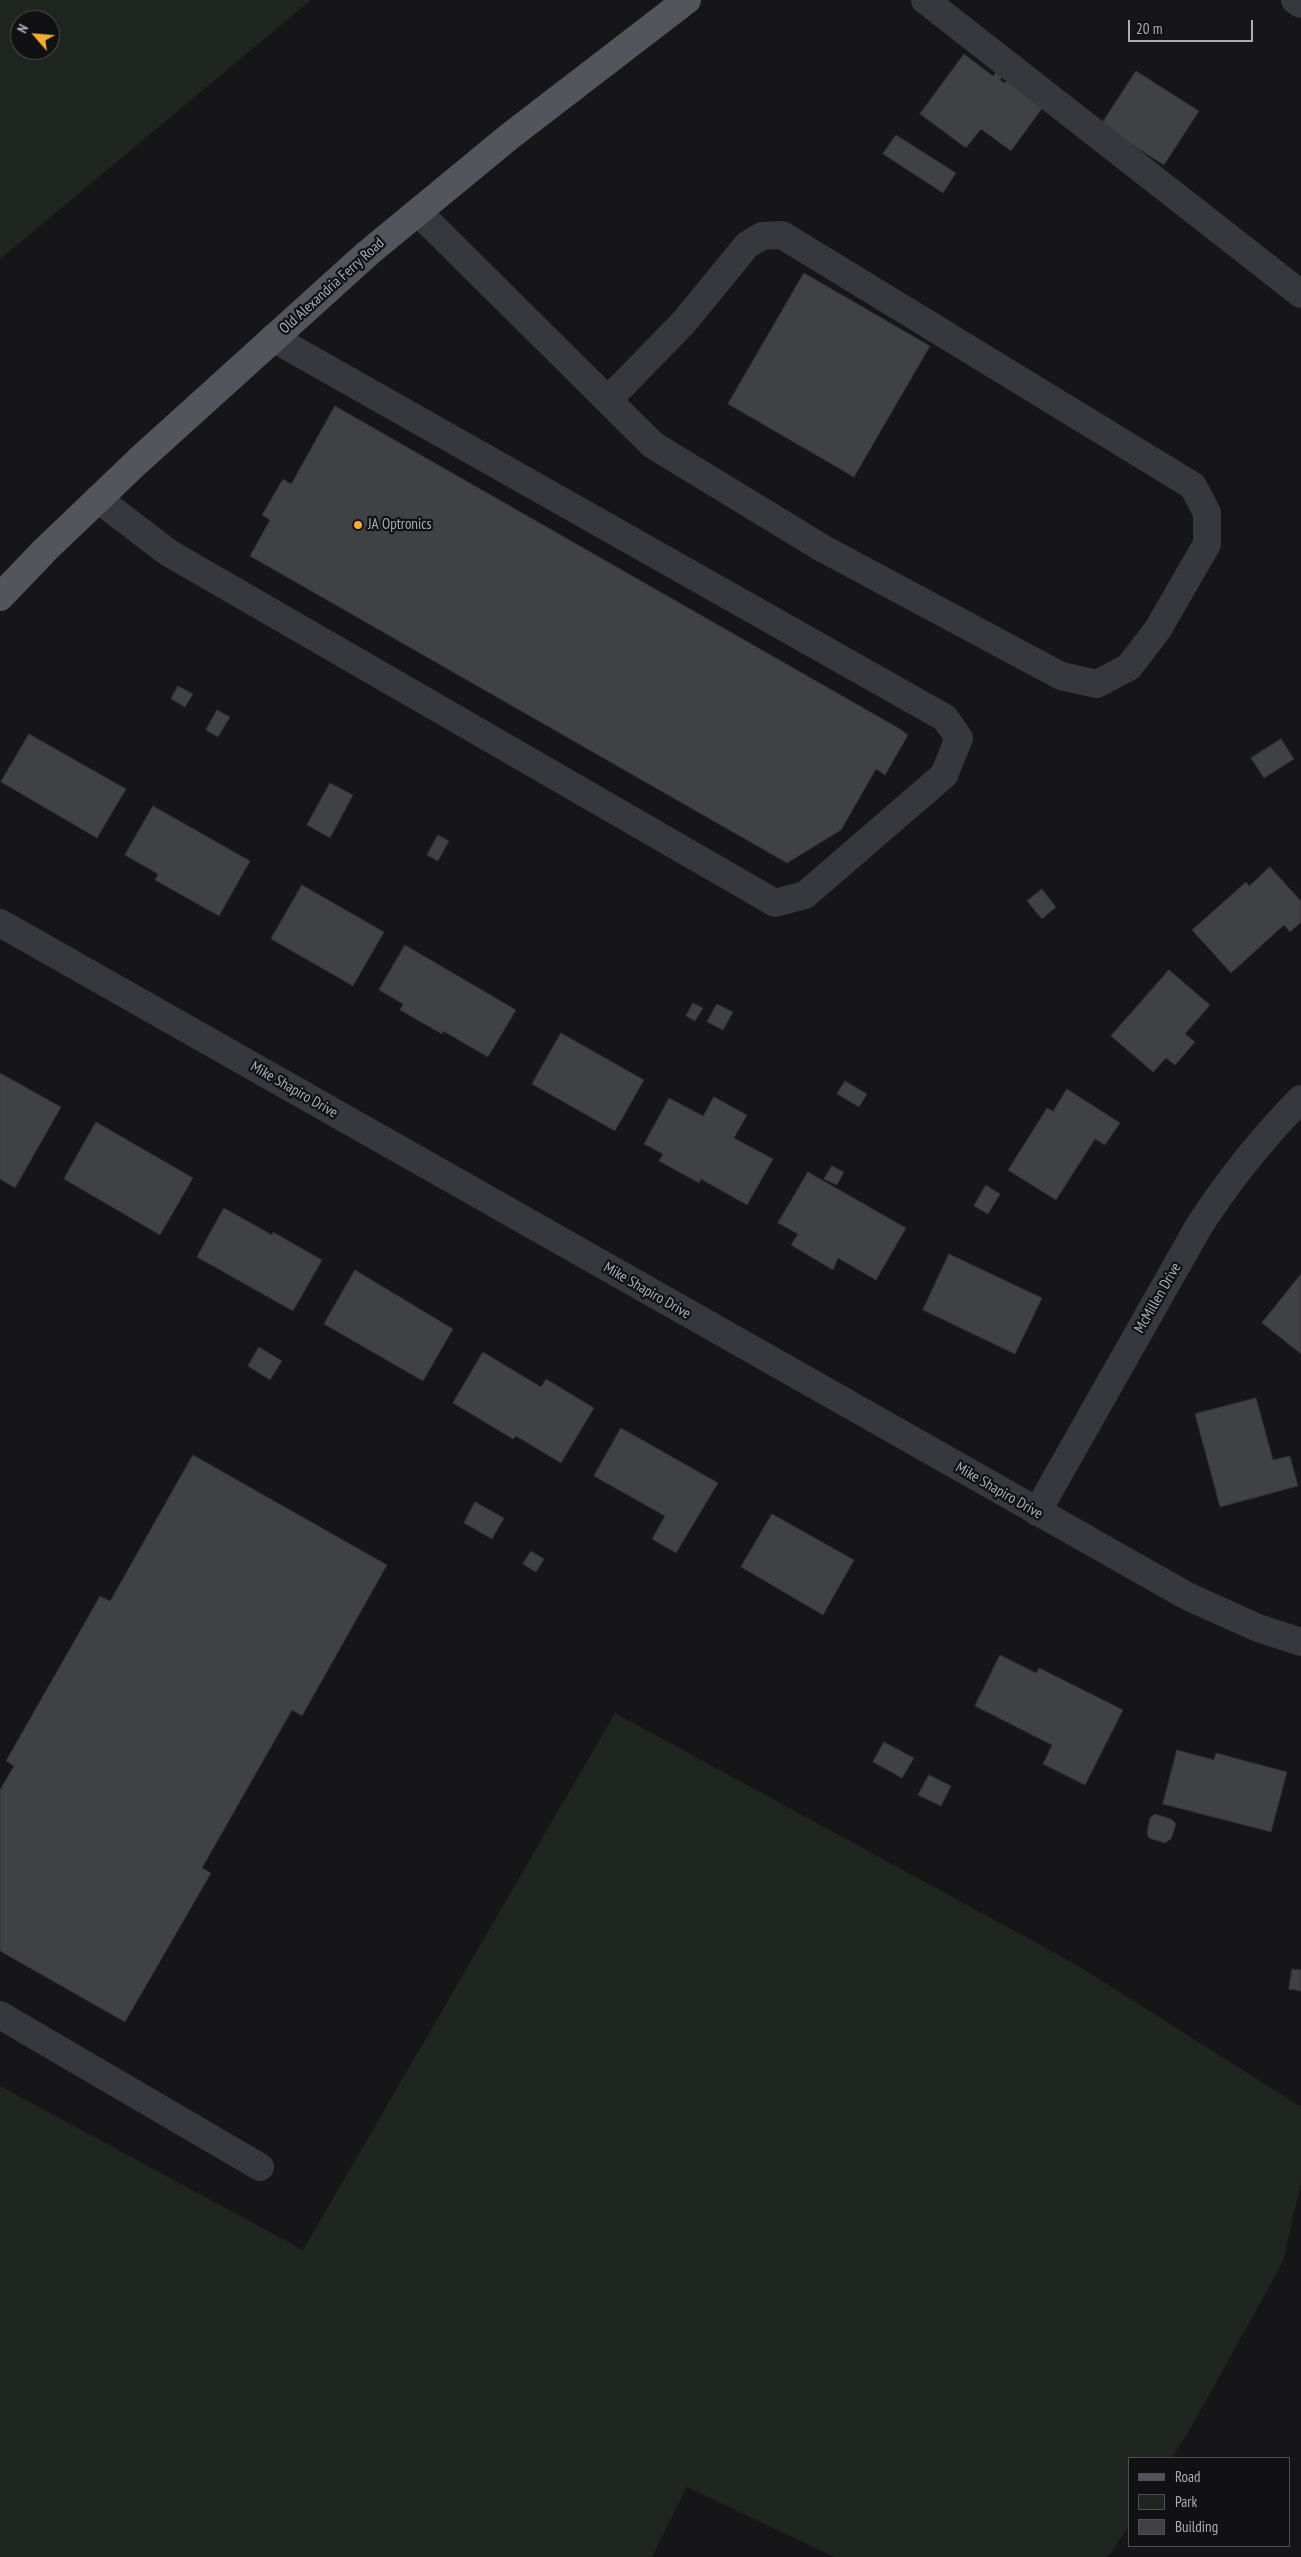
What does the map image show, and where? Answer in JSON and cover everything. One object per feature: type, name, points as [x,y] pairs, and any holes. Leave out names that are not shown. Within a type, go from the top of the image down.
[{"type":"main road","name":"Old Alexandria Ferry Road","points":[[0,597],[98,499],[368,253],[510,136],[687,0]]},
{"type":"street","points":[[925,0],[1301,294]]},
{"type":"street","points":[[1295,0],[1301,4]]},
{"type":"street","points":[[418,212],[653,445],[822,548],[1061,676],[1097,684],[1129,667],[1158,629],[1207,544],[1207,513],[1193,486],[782,235],[762,236],[747,245],[684,322],[608,400]]},
{"type":"street","points":[[98,499],[169,553],[775,903],[805,895],[944,775],[959,738],[945,718],[273,338]]},
{"type":"street","name":"Mike Shapiro Drive","points":[[0,923],[1037,1512],[1213,1608],[1258,1628],[1301,1642]]},
{"type":"street","name":"McMillen Drive","points":[[1037,1512],[1199,1226],[1226,1186],[1266,1134],[1301,1099]]},
{"type":"street","points":[[0,2015],[260,2167]]},
{"type":"green space","points":[[0,0],[311,0],[0,259]]},
{"type":"green space","points":[[615,1713],[1077,1965],[1301,2107],[1301,2182],[1283,2262],[1173,2457],[1128,2457],[1128,2527],[1111,2553],[1106,2557],[834,2557],[687,2487],[652,2557],[0,2557],[0,2086],[303,2250]]},
{"type":"building","points":[[964,54],[993,76],[998,70],[1005,74],[1000,80],[1004,83],[1006,81],[1043,107],[1011,151],[981,129],[966,148],[920,114]]},
{"type":"building","points":[[1136,71],[1199,111],[1164,165],[1101,125]]},
{"type":"building","points":[[896,135],[956,173],[943,193],[883,154]]},
{"type":"building","points":[[804,273],[930,346],[854,477],[728,404]]},
{"type":"building","points":[[335,406],[900,729],[908,735],[885,775],[876,769],[841,830],[787,863],[250,556],[270,520],[262,515],[283,479],[291,484]]},
{"type":"building","points":[[178,686],[193,694],[185,707],[171,699]]},
{"type":"building","points":[[217,710],[230,717],[218,737],[206,730]]},
{"type":"building","points":[[29,734],[126,789],[97,838],[1,782]]},
{"type":"building","points":[[1281,739],[1294,759],[1264,778],[1251,758]]},
{"type":"building","points":[[330,783],[353,795],[330,838],[307,825]]},
{"type":"building","points":[[153,806],[250,861],[219,916],[155,880],[158,874],[125,855]]},
{"type":"building","points":[[438,835],[449,841],[438,861],[427,855]]},
{"type":"building","points":[[1270,867],[1301,901],[1301,922],[1290,932],[1284,925],[1231,973],[1192,930],[1246,882],[1249,886]]},
{"type":"building","points":[[302,885],[384,932],[353,986],[271,939]]},
{"type":"building","points":[[1042,889],[1056,907],[1042,919],[1027,901]]},
{"type":"building","points":[[405,945],[516,1010],[488,1057],[443,1031],[442,1034],[400,1010],[403,1004],[379,990]]},
{"type":"building","points":[[1169,970],[1210,1005],[1185,1034],[1195,1042],[1175,1065],[1166,1058],[1153,1072],[1111,1036]]},
{"type":"building","points":[[693,1003],[703,1008],[695,1021],[686,1016]]},
{"type":"building","points":[[717,1004],[733,1012],[723,1030],[707,1022]]},
{"type":"building","points":[[561,1033],[644,1080],[615,1131],[532,1084]]},
{"type":"building","points":[[0,1073],[61,1107],[15,1188],[0,1179]]},
{"type":"building","points":[[845,1081],[867,1094],[859,1107],[837,1094]]},
{"type":"building","points":[[1067,1089],[1120,1123],[1105,1145],[1095,1139],[1056,1200],[1008,1170],[1047,1108],[1053,1111]]},
{"type":"building","points":[[714,1097],[747,1115],[734,1138],[773,1159],[747,1205],[701,1179],[699,1183],[659,1161],[663,1154],[644,1144],[669,1098],[703,1116]]},
{"type":"building","points":[[96,1122],[193,1178],[160,1235],[64,1179]]},
{"type":"building","points":[[832,1166],[844,1172],[837,1185],[824,1179]]},
{"type":"building","points":[[808,1172],[906,1228],[876,1280],[838,1258],[833,1270],[791,1245],[798,1234],[778,1223]]},
{"type":"building","points":[[986,1185],[1000,1194],[988,1214],[974,1206]]},
{"type":"building","points":[[224,1208],[272,1235],[273,1232],[322,1260],[293,1311],[197,1257]]},
{"type":"building","points":[[949,1254],[1042,1298],[1015,1354],[923,1310]]},
{"type":"building","points":[[355,1270],[453,1329],[423,1381],[324,1324]]},
{"type":"building","points":[[1301,1274],[1301,1354],[1262,1323]]},
{"type":"building","points":[[259,1347],[282,1361],[270,1380],[248,1366]]},
{"type":"building","points":[[483,1352],[541,1387],[546,1379],[594,1408],[561,1463],[516,1436],[513,1439],[453,1403]]},
{"type":"building","points":[[1256,1398],[1273,1460],[1290,1456],[1298,1486],[1220,1507],[1195,1414]]},
{"type":"building","points":[[621,1428],[718,1483],[676,1553],[652,1539],[665,1516],[594,1476]]},
{"type":"building","points":[[193,1455],[387,1565],[302,1716],[292,1710],[202,1868],[211,1873],[125,2022],[0,1951],[0,1790],[14,1766],[6,1761],[100,1596],[110,1601]]},
{"type":"building","points":[[475,1502],[504,1518],[492,1539],[464,1523]]},
{"type":"building","points":[[772,1514],[854,1560],[823,1615],[741,1567]]},
{"type":"building","points":[[531,1551],[544,1559],[536,1572],[523,1564]]},
{"type":"building","points":[[1000,1655],[1036,1673],[1039,1668],[1123,1710],[1085,1785],[1043,1764],[1052,1745],[975,1706]]},
{"type":"building","points":[[884,1742],[914,1758],[902,1778],[873,1762]]},
{"type":"building","points":[[1177,1750],[1214,1760],[1216,1753],[1287,1772],[1271,1832],[1163,1804]]},
{"type":"building","points":[[929,1775],[951,1786],[941,1806],[918,1795]]},
{"type":"building","points":[[1155,1814],[1171,1819],[1176,1824],[1171,1839],[1165,1843],[1149,1838],[1147,1833],[1150,1818]]},
{"type":"building","points":[[1292,1969],[1301,1970],[1301,1991],[1289,1989]]},
{"type":"place","name":"JA Optronics","points":[[358,525]]}]
